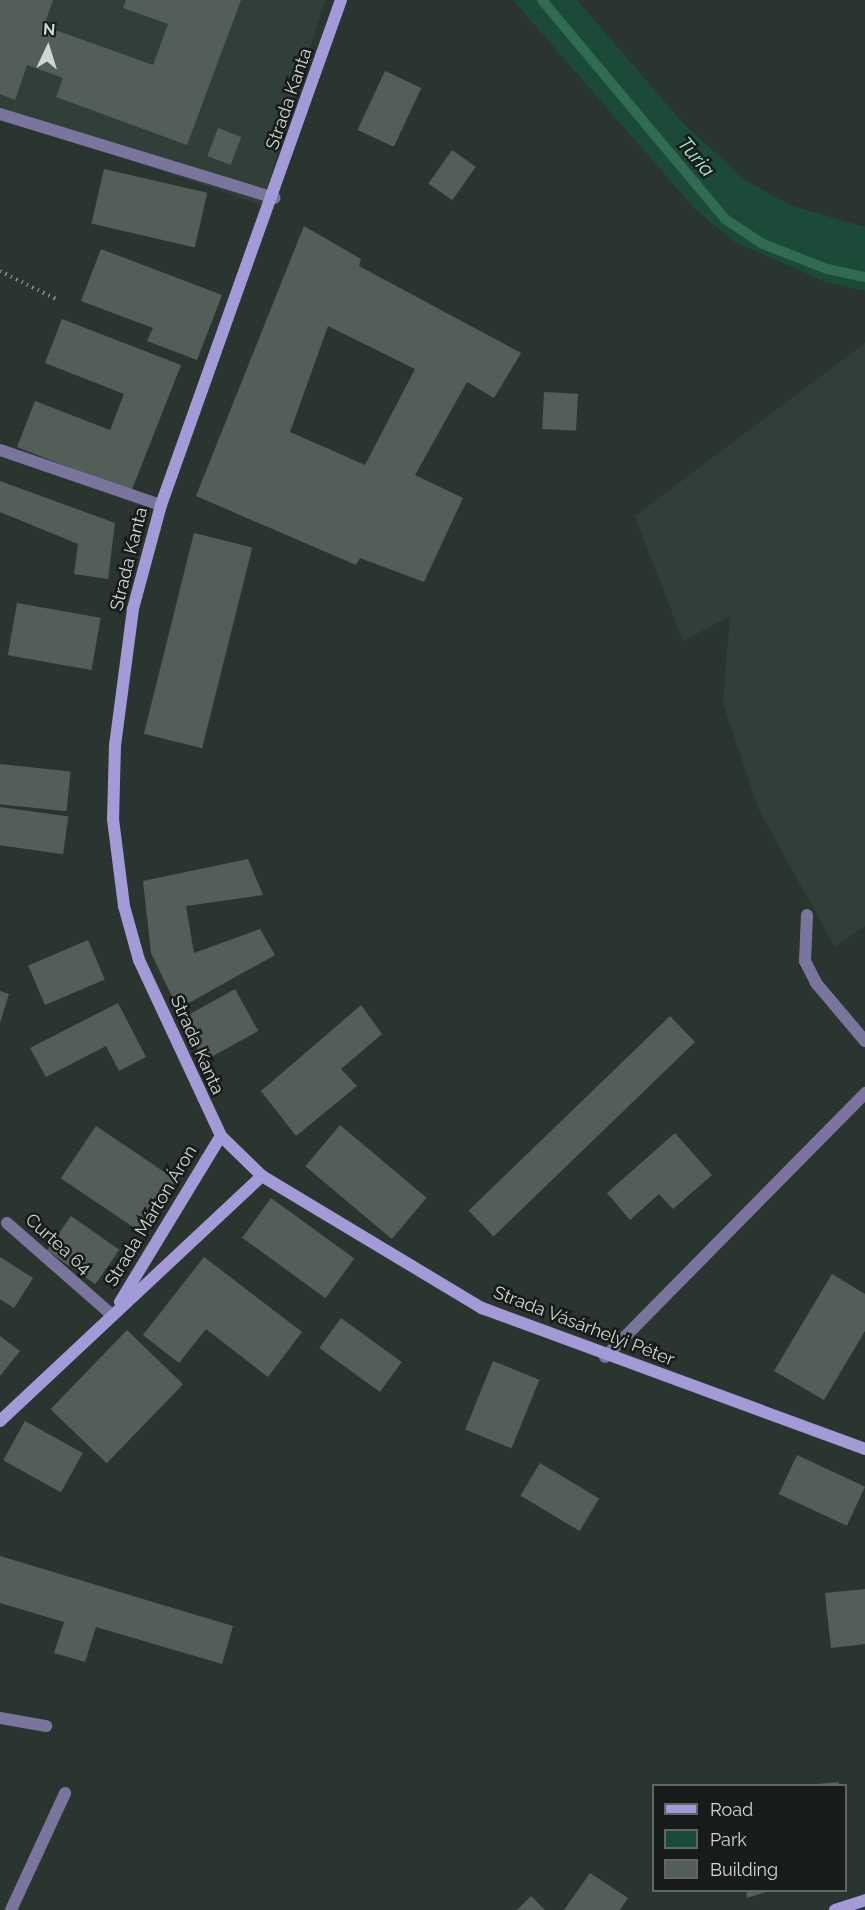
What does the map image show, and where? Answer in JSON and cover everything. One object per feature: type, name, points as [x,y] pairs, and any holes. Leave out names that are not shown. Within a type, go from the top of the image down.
[{"type":"street","name":"Strada Kanta","points":[[221,1136],[139,960],[124,906],[113,819],[115,745],[133,609],[161,505],[274,198],[341,0]]},
{"type":"street","points":[[0,114],[274,198]]},
{"type":"street","points":[[0,450],[161,505]]},
{"type":"street","points":[[807,915],[808,968],[865,1041]]},
{"type":"street","points":[[605,1357],[865,1093]]},
{"type":"street","name":"Strada Vásárhelyi Péter","points":[[221,1136],[262,1176],[482,1308],[605,1357],[769,1410],[865,1449]]},
{"type":"street","name":"Strada Márton Áron","points":[[112,1315],[221,1136]]},
{"type":"street","name":"Strada Márton Áron","points":[[0,1421],[262,1176]]},
{"type":"street","name":"Curtea 64","points":[[7,1223],[112,1315]]},
{"type":"street","points":[[0,1718],[46,1726]]},
{"type":"street","points":[[10,1910],[65,1793]]},
{"type":"street","points":[[835,1910],[864,1903]]},
{"type":"path","points":[[0,271],[58,300]]},
{"type":"shaded area","points":[[0,0],[325,0],[262,205],[0,116]]},
{"type":"shaded area","points":[[865,343],[865,926],[835,947],[759,810],[723,703],[730,616],[683,641],[635,516]]},
{"type":"green space","points":[[513,0],[577,0],[684,124],[746,181],[792,206],[865,227],[865,291],[826,282],[735,242],[695,209]]},
{"type":"building","points":[[0,0],[53,0],[44,26],[153,65],[168,24],[123,8],[126,0],[241,0],[187,145],[56,97],[63,78],[27,65],[15,100],[0,94]]},
{"type":"building","points":[[385,71],[421,88],[394,147],[358,130]]},
{"type":"building","points":[[218,128],[241,137],[231,165],[207,156]]},
{"type":"building","points":[[452,150],[476,167],[452,200],[428,184]]},
{"type":"building","points":[[104,169],[207,193],[195,247],[91,224]]},
{"type":"building","points":[[304,226],[361,259],[359,266],[521,353],[494,398],[467,382],[415,475],[463,498],[424,582],[360,558],[356,565],[196,496]],"holes":[[[328,326],[415,369],[365,465],[290,432]]]},
{"type":"building","points":[[101,249],[222,295],[197,360],[147,341],[153,328],[81,301]]},
{"type":"building","points":[[62,319],[181,365],[131,492],[17,447],[35,401],[110,430],[124,394],[45,363]]},
{"type":"building","points":[[544,392],[578,394],[576,431],[542,429]]},
{"type":"building","points":[[0,481],[115,523],[108,579],[74,574],[78,544],[0,512]]},
{"type":"building","points":[[194,533],[252,548],[202,748],[144,734]]},
{"type":"building","points":[[17,603],[101,618],[92,670],[8,655]]},
{"type":"building","points":[[0,764],[71,771],[66,811],[0,804]]},
{"type":"building","points":[[0,807],[68,817],[63,854],[0,845]]},
{"type":"building","points":[[248,859],[263,895],[186,906],[194,953],[260,929],[275,955],[178,1009],[151,953],[143,881]]},
{"type":"building","points":[[88,940],[105,980],[45,1005],[28,965]]},
{"type":"building","points":[[235,989],[258,1031],[204,1061],[181,1019]]},
{"type":"building","points":[[0,991],[9,994],[0,1023]]},
{"type":"building","points":[[118,1003],[146,1057],[119,1071],[106,1046],[46,1077],[30,1048]]},
{"type":"building","points":[[361,1005],[382,1034],[341,1069],[357,1086],[296,1136],[261,1091]]},
{"type":"building","points":[[670,1016],[695,1042],[494,1236],[469,1211]]},
{"type":"building","points":[[340,1125],[427,1198],[392,1239],[305,1166]]},
{"type":"building","points":[[96,1126],[177,1181],[142,1233],[61,1178]]},
{"type":"building","points":[[675,1133],[712,1175],[673,1209],[659,1194],[630,1220],[607,1193]]},
{"type":"building","points":[[271,1198],[354,1259],[326,1298],[242,1238]]},
{"type":"building","points":[[71,1216],[119,1250],[95,1284],[47,1250]]},
{"type":"building","points":[[0,1257],[33,1278],[14,1308],[0,1299]]},
{"type":"building","points":[[204,1257],[302,1332],[268,1377],[206,1329],[179,1363],[143,1335]]},
{"type":"building","points":[[832,1274],[865,1294],[865,1331],[824,1400],[774,1371]]},
{"type":"building","points":[[341,1318],[402,1362],[380,1392],[319,1348]]},
{"type":"building","points":[[127,1330],[183,1384],[107,1463],[51,1409]]},
{"type":"building","points":[[0,1336],[20,1351],[0,1376]]},
{"type":"building","points":[[493,1361],[539,1380],[512,1448],[465,1430]]},
{"type":"building","points":[[25,1421],[83,1453],[61,1492],[3,1460]]},
{"type":"building","points":[[797,1455],[865,1487],[847,1526],[779,1494]]},
{"type":"building","points":[[540,1463],[599,1499],[580,1531],[520,1496]]},
{"type":"building","points":[[0,1556],[233,1626],[222,1664],[96,1627],[85,1662],[54,1653],[64,1622],[0,1603]]},
{"type":"building","points":[[865,1589],[865,1644],[831,1648],[825,1593]]},
{"type":"building","points":[[839,1782],[839,1784],[816,1784]]},
{"type":"building","points":[[590,1873],[628,1898],[620,1910],[564,1910]]},
{"type":"building","points":[[746,1892],[766,1892],[747,1898]]},
{"type":"building","points":[[531,1896],[545,1910],[517,1910]]},
{"type":"waterway","name":"Turia","points":[[542,0],[725,219],[763,244],[827,269],[865,277]]}]
